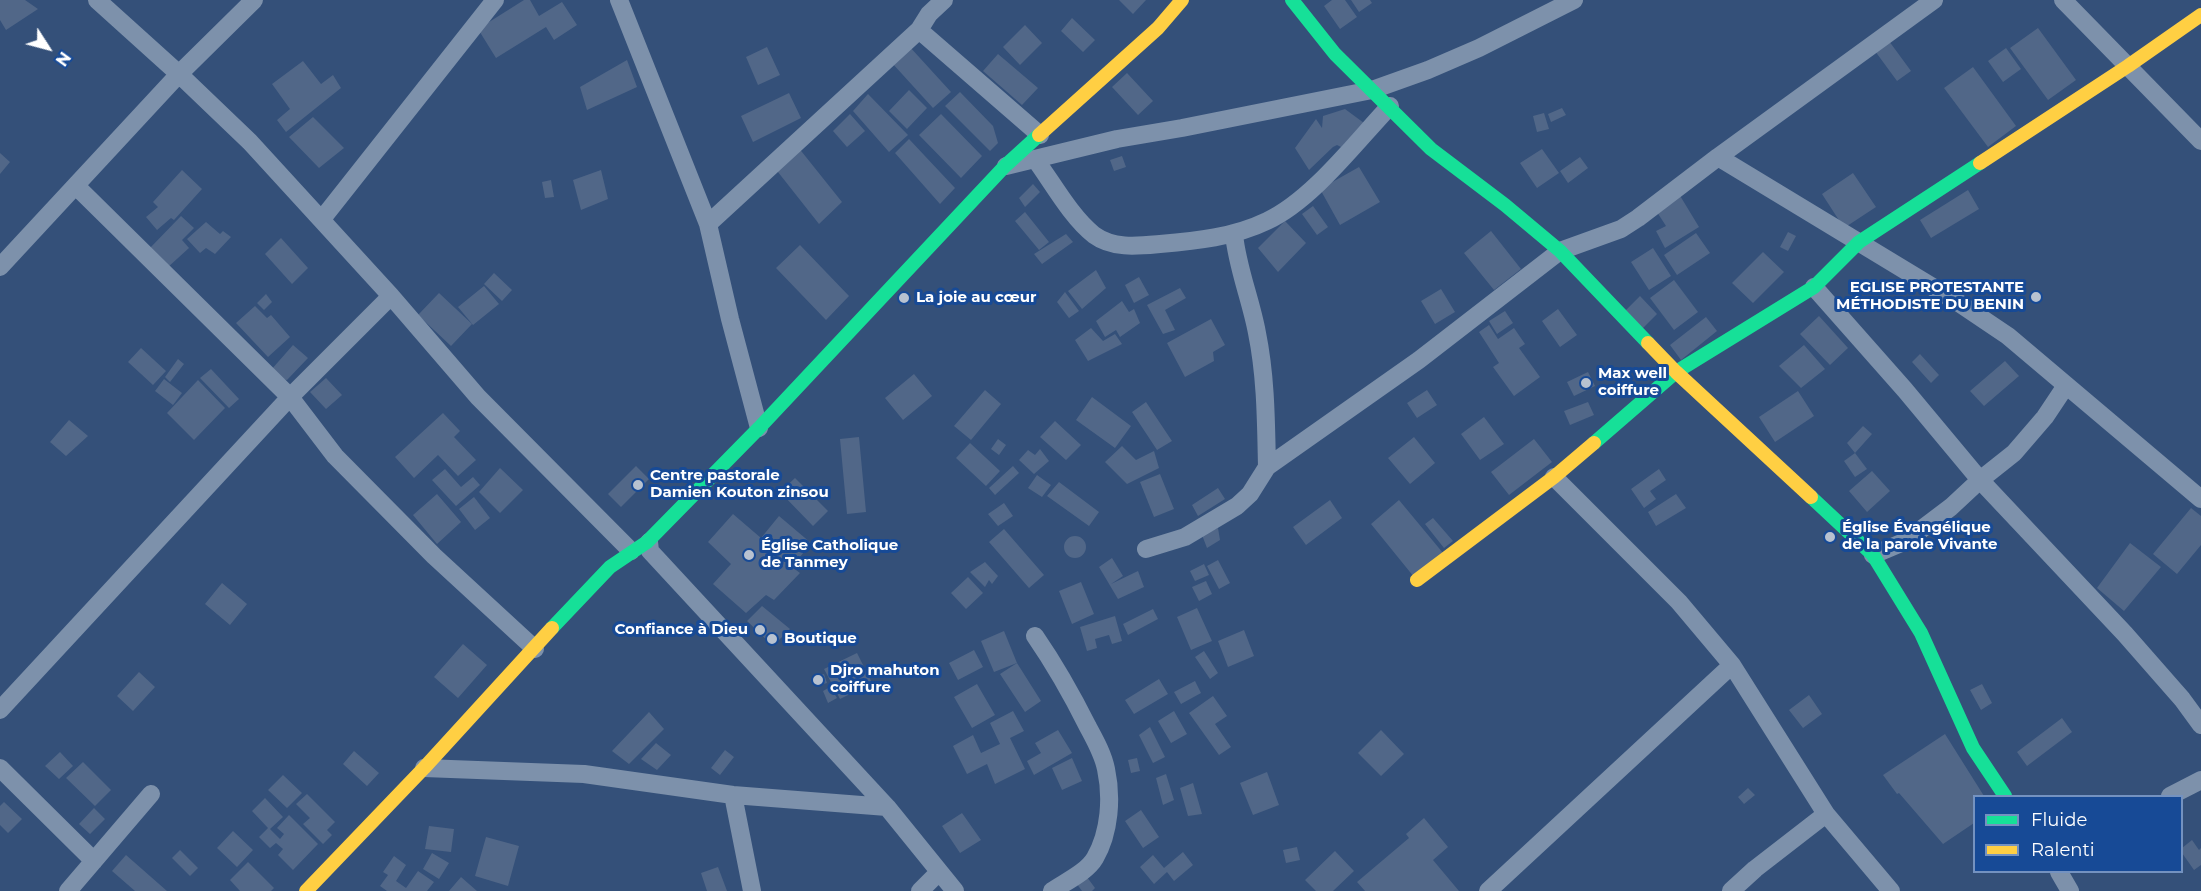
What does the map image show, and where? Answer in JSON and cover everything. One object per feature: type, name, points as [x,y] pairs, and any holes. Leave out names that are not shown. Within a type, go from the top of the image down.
[{"type":"street","points":[[97,0],[250,142],[391,296],[478,397],[631,551]]},
{"type":"street","points":[[0,267],[178,74],[254,0]]},
{"type":"street","points":[[322,219],[495,0]]},
{"type":"street","points":[[619,0],[708,224],[759,428]]},
{"type":"street","points":[[708,224],[923,15],[944,0]]},
{"type":"street","points":[[306,891],[424,768],[595,582],[631,551],[648,542],[654,533],[759,428],[1005,166],[1158,28],[1182,0]]},
{"type":"street","points":[[1292,0],[1335,54],[1447,163],[1505,205],[1560,251],[1676,372],[1873,555],[1921,633],[1973,748],[2004,795]]},
{"type":"street","points":[[1005,166],[1117,139],[1182,129],[1372,90],[1428,70],[1479,48],[1574,0]]},
{"type":"street","points":[[1146,549],[1185,537],[1237,506],[1250,494],[1268,467],[1419,360],[1560,251],[1621,229],[1638,218],[1934,0]]},
{"type":"street","points":[[2063,0],[2201,141]]},
{"type":"street","points":[[923,15],[1040,135]]},
{"type":"street","points":[[1417,580],[1554,477],[1676,372],[1814,287],[1859,242],[2128,66],[2201,15]]},
{"type":"street","points":[[1035,159],[1080,221],[1094,235],[1107,243],[1143,245],[1234,234],[1269,220],[1302,198],[1389,106]]},
{"type":"street","points":[[1718,157],[1959,303],[2008,336],[2065,387],[2201,499]]},
{"type":"street","points":[[75,186],[290,397],[335,456],[434,556],[535,649]]},
{"type":"street","points":[[1234,234],[1251,303],[1263,368],[1268,467]]},
{"type":"street","points":[[1814,287],[1905,390],[1980,480],[2125,634],[2182,699],[2201,725]]},
{"type":"street","points":[[0,710],[290,397],[391,296]]},
{"type":"street","points":[[1873,555],[1906,541],[1951,507],[2014,453],[2045,417],[2065,387]]},
{"type":"street","points":[[1554,477],[1679,602],[1732,666],[1826,814],[1891,891]]},
{"type":"street","points":[[648,542],[650,551],[887,807],[955,891]]},
{"type":"street","points":[[1035,636],[1058,670],[1100,749],[1106,767],[1108,784],[1107,823],[1095,859],[1052,891]]},
{"type":"street","points":[[1488,891],[1732,666]]},
{"type":"street","points":[[0,768],[94,861]]},
{"type":"street","points":[[424,768],[584,774],[733,795],[887,807]]},
{"type":"street","points":[[2172,795],[2201,780]]},
{"type":"street","points":[[68,891],[151,794]]},
{"type":"street","points":[[733,795],[752,891]]},
{"type":"street","points":[[1731,891],[1755,869],[1826,814]]},
{"type":"street","points":[[920,891],[939,872]]},
{"type":"building","points":[[0,0],[25,0],[38,9],[6,30],[0,20]]},
{"type":"building","points":[[524,0],[530,0],[539,16],[562,2],[577,25],[554,40],[546,27],[496,58],[478,29]]},
{"type":"building","points":[[1119,0],[1146,0],[1133,14]]},
{"type":"building","points":[[1332,0],[1345,0],[1357,17],[1340,29],[1324,6]]},
{"type":"building","points":[[1351,0],[1370,0],[1372,3],[1359,12]]},
{"type":"building","points":[[1072,18],[1095,40],[1083,52],[1061,31]]},
{"type":"building","points":[[1025,25],[1042,43],[1020,65],[1003,47]]},
{"type":"building","points":[[2038,28],[2076,80],[2048,100],[2010,48]]},
{"type":"building","points":[[1889,41],[1911,71],[1897,81],[1875,51]]},
{"type":"building","points":[[909,46],[951,92],[933,108],[892,63]]},
{"type":"building","points":[[767,47],[780,75],[758,85],[746,57]]},
{"type":"building","points":[[2006,48],[2021,69],[2003,82],[1988,61]]},
{"type":"building","points":[[998,54],[1038,88],[1022,105],[983,71]]},
{"type":"building","points":[[627,60],[637,87],[587,110],[580,87]]},
{"type":"building","points":[[303,61],[321,84],[333,75],[341,88],[286,132],[277,120],[290,109],[272,84]]},
{"type":"building","points":[[1973,67],[2016,126],[1988,147],[1944,88]]},
{"type":"building","points":[[1127,73],[1153,101],[1138,115],[1112,87]]},
{"type":"building","points":[[909,90],[927,108],[907,129],[889,111]]},
{"type":"building","points":[[960,92],[993,126],[998,143],[990,151],[945,106]]},
{"type":"building","points":[[789,93],[801,118],[753,142],[741,116]]},
{"type":"building","points":[[868,94],[908,135],[889,152],[853,111]]},
{"type":"building","points":[[1562,108],[1566,115],[1551,122],[1548,114]]},
{"type":"building","points":[[1345,109],[1364,123],[1341,147],[1337,145],[1333,147],[1309,170],[1295,148],[1316,119],[1322,128],[1323,116]]},
{"type":"building","points":[[1544,113],[1549,129],[1537,132],[1533,116]]},
{"type":"building","points":[[850,114],[865,131],[847,147],[833,131]]},
{"type":"building","points":[[941,114],[982,156],[961,178],[919,135]]},
{"type":"building","points":[[313,117],[344,148],[319,168],[289,137]]},
{"type":"building","points":[[909,139],[955,188],[940,204],[895,153]]},
{"type":"building","points":[[798,147],[842,202],[819,224],[774,167]]},
{"type":"building","points":[[1542,149],[1559,173],[1537,188],[1520,163]]},
{"type":"building","points":[[0,153],[10,162],[0,174]]},
{"type":"building","points":[[1122,156],[1126,167],[1114,171],[1110,160]]},
{"type":"building","points":[[1580,157],[1588,168],[1568,183],[1560,171]]},
{"type":"building","points":[[1359,167],[1380,202],[1340,225],[1320,189]]},
{"type":"building","points":[[182,170],[202,189],[174,220],[171,218],[157,230],[146,217],[158,207],[153,202]]},
{"type":"building","points":[[601,170],[608,199],[581,210],[573,180]]},
{"type":"building","points":[[1853,173],[1876,207],[1844,228],[1822,194]]},
{"type":"building","points":[[551,180],[554,197],[545,198],[542,182]]},
{"type":"building","points":[[1033,184],[1040,192],[1025,207],[1019,198]]},
{"type":"building","points":[[1968,190],[1979,209],[1931,238],[1920,220]]},
{"type":"building","points":[[1679,194],[1699,227],[1665,248],[1656,231],[1666,226],[1655,209]]},
{"type":"building","points":[[1313,206],[1328,227],[1317,235],[1302,214]]},
{"type":"building","points":[[1025,212],[1049,242],[1039,250],[1015,221]]},
{"type":"building","points":[[181,216],[194,228],[182,240],[189,248],[167,268],[149,249]]},
{"type":"building","points":[[1285,221],[1306,243],[1278,272],[1258,248]]},
{"type":"building","points":[[206,222],[220,234],[223,231],[231,237],[215,254],[206,248],[200,253],[187,239]]},
{"type":"building","points":[[1491,231],[1521,269],[1494,290],[1464,253]]},
{"type":"building","points":[[1788,232],[1796,236],[1788,251],[1780,247]]},
{"type":"building","points":[[1696,233],[1710,253],[1677,275],[1664,255]]},
{"type":"building","points":[[1066,234],[1073,242],[1042,264],[1034,254]]},
{"type":"building","points":[[281,238],[308,268],[292,284],[265,254]]},
{"type":"building","points":[[800,245],[849,296],[826,320],[776,268]]},
{"type":"building","points":[[1653,248],[1671,276],[1649,290],[1631,262]]},
{"type":"building","points":[[1763,252],[1784,272],[1753,303],[1732,283]]},
{"type":"building","points":[[1096,270],[1106,288],[1082,309],[1068,291]]},
{"type":"building","points":[[494,273],[512,290],[502,301],[484,284]]},
{"type":"building","points":[[1139,277],[1149,295],[1134,303],[1125,285]]},
{"type":"building","points":[[1674,280],[1698,312],[1674,330],[1650,298]]},
{"type":"building","points":[[484,286],[499,304],[473,325],[458,307]]},
{"type":"building","points":[[1180,288],[1186,298],[1165,310],[1175,330],[1163,334],[1147,305]]},
{"type":"building","points":[[1441,289],[1455,312],[1435,324],[1421,301]]},
{"type":"building","points":[[1065,292],[1079,311],[1069,318],[1057,302]]},
{"type":"building","points":[[439,293],[472,324],[451,346],[418,315]]},
{"type":"building","points":[[266,294],[272,302],[264,310],[257,303]]},
{"type":"building","points":[[1640,296],[1657,314],[1642,329],[1625,311]]},
{"type":"building","points":[[1122,301],[1129,312],[1134,309],[1140,323],[1120,337],[1116,330],[1105,337],[1096,321]]},
{"type":"building","points":[[255,306],[267,318],[271,315],[290,337],[268,357],[236,323]]},
{"type":"building","points":[[1558,309],[1577,335],[1560,347],[1542,321]]},
{"type":"building","points":[[1505,311],[1513,323],[1497,334],[1489,321]]},
{"type":"building","points":[[1819,316],[1848,348],[1830,365],[1800,334]]},
{"type":"building","points":[[1706,317],[1717,331],[1681,360],[1670,345]]},
{"type":"building","points":[[1211,319],[1225,345],[1213,352],[1214,361],[1185,377],[1167,343]]},
{"type":"building","points":[[1489,325],[1498,339],[1514,328],[1525,344],[1519,348],[1540,377],[1514,396],[1493,367],[1499,363],[1479,332]]},
{"type":"building","points":[[1091,328],[1103,341],[1115,334],[1122,344],[1088,361],[1075,340]]},
{"type":"building","points":[[293,345],[308,358],[287,380],[280,379],[271,370]]},
{"type":"building","points":[[1804,345],[1825,369],[1801,388],[1779,366]]},
{"type":"building","points":[[141,348],[166,371],[153,385],[128,362]]},
{"type":"building","points":[[1920,354],[1939,375],[1931,383],[1912,362]]},
{"type":"building","points":[[178,359],[184,364],[170,382],[165,377]]},
{"type":"building","points":[[2005,361],[2019,376],[1984,406],[1970,391]]},
{"type":"building","points":[[211,369],[239,399],[229,408],[200,378]]},
{"type":"building","points":[[1588,372],[1595,386],[1574,396],[1567,382]]},
{"type":"building","points":[[914,374],[932,396],[903,420],[885,398]]},
{"type":"building","points":[[326,378],[342,395],[326,409],[310,392]]},
{"type":"building","points":[[164,379],[182,393],[173,405],[155,391]]},
{"type":"building","points":[[198,380],[225,408],[194,440],[167,413]]},
{"type":"building","points":[[985,390],[1001,404],[971,440],[954,426]]},
{"type":"building","points":[[1427,390],[1437,405],[1417,418],[1407,403]]},
{"type":"building","points":[[1798,391],[1814,416],[1775,442],[1759,417]]},
{"type":"building","points":[[1092,397],[1131,426],[1115,448],[1076,420]]},
{"type":"building","points":[[1146,402],[1172,441],[1157,450],[1132,412]]},
{"type":"building","points":[[1588,402],[1594,415],[1570,425],[1564,411]]},
{"type":"building","points":[[443,413],[460,431],[454,437],[476,460],[458,476],[438,455],[414,478],[395,457]]},
{"type":"building","points":[[1484,417],[1504,444],[1480,460],[1461,434]]},
{"type":"building","points":[[69,420],[88,436],[66,456],[50,442]]},
{"type":"building","points":[[1055,421],[1081,445],[1066,460],[1040,437]]},
{"type":"building","points":[[1863,426],[1872,434],[1855,453],[1847,443]]},
{"type":"building","points":[[859,437],[866,512],[847,514],[840,439]]},
{"type":"building","points":[[1414,437],[1435,463],[1410,484],[1388,458]]},
{"type":"building","points":[[998,439],[1006,445],[999,455],[991,449]]},
{"type":"building","points":[[1534,439],[1552,462],[1509,495],[1491,472]]},
{"type":"building","points":[[970,443],[1000,471],[986,486],[956,458]]},
{"type":"building","points":[[1122,446],[1136,460],[1154,451],[1159,468],[1127,484],[1105,462]]},
{"type":"building","points":[[1040,449],[1049,461],[1034,474],[1019,460],[1028,450],[1035,455]]},
{"type":"building","points":[[1855,453],[1867,469],[1855,477],[1844,461]]},
{"type":"building","points":[[636,466],[649,479],[621,507],[608,494]]},
{"type":"building","points":[[1013,466],[1019,473],[995,495],[989,488]]},
{"type":"building","points":[[500,468],[523,490],[500,513],[479,492]]},
{"type":"building","points":[[445,469],[461,487],[473,477],[480,485],[456,506],[432,480]]},
{"type":"building","points":[[1659,469],[1666,480],[1650,491],[1656,499],[1644,508],[1631,489]]},
{"type":"building","points":[[1872,471],[1890,491],[1867,512],[1849,491]]},
{"type":"building","points":[[1160,474],[1174,509],[1154,517],[1140,482]]},
{"type":"building","points":[[1037,475],[1051,485],[1042,497],[1028,488]]},
{"type":"building","points":[[795,478],[828,511],[813,526],[780,492]]},
{"type":"building","points":[[1059,482],[1099,512],[1089,526],[1047,496]]},
{"type":"building","points":[[1218,488],[1225,499],[1198,516],[1192,505]]},
{"type":"building","points":[[437,494],[461,522],[437,544],[413,515]]},
{"type":"building","points":[[1676,494],[1686,508],[1656,526],[1648,512]]},
{"type":"building","points":[[474,497],[490,518],[475,530],[459,509]]},
{"type":"building","points":[[1330,500],[1342,518],[1306,545],[1293,527]]},
{"type":"building","points":[[1399,500],[1443,553],[1414,577],[1371,524]]},
{"type":"building","points":[[1004,503],[1013,516],[998,526],[988,514]]},
{"type":"building","points":[[2191,508],[2201,516],[2201,545],[2177,574],[2153,554]]},
{"type":"building","points":[[733,514],[761,538],[779,516],[811,543],[792,567],[800,573],[774,600],[766,595],[746,613],[713,584],[731,564],[708,542]]},
{"type":"building","points":[[1433,518],[1453,541],[1444,548],[1425,524]]},
{"type":"building","points":[[1218,528],[1220,540],[1207,548],[1202,535]]},
{"type":"building","points":[[1004,529],[1044,575],[1029,588],[989,542]]},
{"type":"building","points":[[1075,536],[1083,539],[1086,547],[1083,555],[1075,558],[1067,555],[1064,547],[1067,539]]},
{"type":"building","points":[[2130,543],[2161,567],[2124,611],[2097,588]]},
{"type":"building","points":[[1112,558],[1123,576],[1111,584],[1138,571],[1144,587],[1118,599],[1099,567]]},
{"type":"building","points":[[1218,560],[1230,583],[1219,589],[1207,566]]},
{"type":"building","points":[[985,562],[998,576],[992,584],[989,580],[985,587],[970,572]]},
{"type":"building","points":[[1204,564],[1209,575],[1195,581],[1190,571]]},
{"type":"building","points":[[968,577],[983,593],[966,609],[951,593]]},
{"type":"building","points":[[1206,581],[1212,594],[1199,601],[1192,587]]},
{"type":"building","points":[[1081,582],[1094,614],[1072,624],[1059,591]]},
{"type":"building","points":[[222,583],[247,604],[230,625],[205,604]]},
{"type":"building","points":[[762,606],[790,629],[773,646],[747,621]]},
{"type":"building","points":[[1197,608],[1212,641],[1191,650],[1177,617]]},
{"type":"building","points":[[1153,609],[1158,619],[1128,635],[1123,624]]},
{"type":"building","points":[[1115,616],[1122,641],[1112,644],[1109,635],[1095,639],[1097,648],[1087,651],[1080,627]]},
{"type":"building","points":[[1244,630],[1254,656],[1228,667],[1218,641]]},
{"type":"building","points":[[1004,631],[1017,663],[994,672],[981,641]]},
{"type":"building","points":[[463,644],[487,665],[458,698],[434,677]]},
{"type":"building","points":[[974,650],[983,667],[958,680],[949,663]]},
{"type":"building","points":[[1204,651],[1218,673],[1210,679],[1195,657]]},
{"type":"building","points":[[857,653],[872,683],[840,699],[824,669]]},
{"type":"building","points":[[1017,663],[1041,701],[1025,712],[1000,674]]},
{"type":"building","points":[[139,672],[155,687],[133,711],[117,696]]},
{"type":"building","points":[[824,674],[827,683],[816,686],[813,677]]},
{"type":"building","points":[[1159,679],[1168,694],[1134,714],[1125,700]]},
{"type":"building","points":[[1195,681],[1201,693],[1181,704],[1174,692]]},
{"type":"building","points":[[977,684],[995,715],[972,728],[954,697]]},
{"type":"building","points":[[1982,684],[1992,703],[1981,710],[1970,690]]},
{"type":"building","points":[[830,687],[837,698],[828,703],[823,691]]},
{"type":"building","points":[[1809,695],[1822,714],[1803,728],[1789,710]]},
{"type":"building","points":[[1213,696],[1227,716],[1215,724],[1231,747],[1219,755],[1189,713]]},
{"type":"building","points":[[1013,711],[1024,731],[1010,738],[1025,769],[995,784],[987,764],[967,774],[953,746],[973,735],[981,753],[1000,744],[990,723]]},
{"type":"building","points":[[1174,711],[1187,734],[1171,743],[1158,721]]},
{"type":"building","points":[[649,712],[664,729],[629,764],[612,751]]},
{"type":"building","points":[[2062,718],[2072,732],[2027,766],[2017,752]]},
{"type":"building","points":[[1150,727],[1165,757],[1153,763],[1139,735]]},
{"type":"building","points":[[1058,730],[1072,753],[1034,775],[1027,761],[1041,753],[1035,743]]},
{"type":"building","points":[[1381,730],[1404,754],[1381,776],[1358,753]]},
{"type":"building","points":[[1945,734],[1983,795],[1973,795],[1973,824],[1943,844],[1899,793],[1897,794],[1883,775]]},
{"type":"building","points":[[656,743],[671,755],[657,770],[641,759]]},
{"type":"building","points":[[725,750],[734,757],[720,775],[711,768]]},
{"type":"building","points":[[354,751],[379,773],[367,786],[343,764]]},
{"type":"building","points":[[60,752],[73,766],[59,779],[45,766]]},
{"type":"building","points":[[1072,758],[1082,781],[1062,790],[1052,768]]},
{"type":"building","points":[[1137,758],[1140,771],[1131,773],[1128,760]]},
{"type":"building","points":[[83,762],[111,790],[95,806],[66,778]]},
{"type":"building","points":[[1267,772],[1279,805],[1253,815],[1240,783]]},
{"type":"building","points":[[1166,774],[1174,800],[1163,805],[1156,778]]},
{"type":"building","points":[[283,775],[302,793],[287,808],[268,790]]},
{"type":"building","points":[[1193,783],[1202,814],[1188,816],[1180,788]]},
{"type":"building","points":[[1748,788],[1755,795],[1744,804],[1738,797]]},
{"type":"building","points":[[307,794],[335,822],[327,830],[332,835],[323,844],[303,824],[310,818],[296,804]]},
{"type":"building","points":[[265,798],[283,817],[270,829],[280,839],[284,834],[277,828],[289,815],[318,844],[293,870],[278,855],[283,849],[276,843],[270,848],[259,837],[268,828],[252,811]]},
{"type":"building","points":[[4,802],[22,819],[8,833],[0,825],[0,806]]},
{"type":"building","points":[[94,808],[105,819],[90,834],[79,824]]},
{"type":"building","points":[[1141,810],[1159,837],[1143,848],[1125,821]]},
{"type":"building","points":[[962,813],[981,840],[960,853],[942,826]]},
{"type":"building","points":[[1424,818],[1448,847],[1433,860],[1459,891],[1365,891],[1357,882],[1409,838],[1406,834]]},
{"type":"building","points":[[429,826],[454,829],[451,852],[425,849]]},
{"type":"building","points":[[233,831],[253,850],[237,867],[217,848]]},
{"type":"building","points":[[486,837],[519,846],[508,886],[475,876]]},
{"type":"building","points":[[2192,840],[2199,850],[2201,848],[2201,865],[2194,870],[2183,854],[2183,847]]},
{"type":"building","points":[[1297,847],[1300,860],[1286,863],[1283,850]]},
{"type":"building","points":[[180,850],[198,868],[190,876],[172,858]]},
{"type":"building","points":[[1335,851],[1354,871],[1333,891],[1316,891],[1305,880]]},
{"type":"building","points":[[1183,852],[1193,865],[1174,881],[1167,872],[1154,884],[1140,867],[1153,855],[1164,868]]},
{"type":"building","points":[[432,853],[449,863],[439,879],[423,869]]},
{"type":"building","points":[[126,855],[167,891],[135,891],[112,871]]},
{"type":"building","points":[[394,856],[406,865],[396,881],[406,888],[418,871],[434,882],[427,891],[387,891],[380,886],[388,875],[383,872]]},
{"type":"building","points":[[248,862],[274,888],[271,891],[240,891],[230,880]]},
{"type":"building","points":[[718,867],[727,891],[707,891],[701,873]]},
{"type":"building","points":[[1084,873],[1095,888],[1092,891],[1082,891],[1074,880]]},
{"type":"building","points":[[461,877],[477,891],[449,891]]},
{"type":"traffic: fast","points":[[1292,0],[1335,54],[1431,149],[1505,205],[1560,251],[1648,343]]},
{"type":"traffic: fast","points":[[552,628],[610,567],[647,542],[759,428],[1005,166],[1039,135]]},
{"type":"traffic: fast","points":[[1594,443],[1676,372],[1814,287],[1859,242],[1980,163]]},
{"type":"traffic: fast","points":[[1811,497],[1873,555],[1921,633],[1973,748],[2004,795]]},
{"type":"traffic: slow","points":[[1039,135],[1158,28],[1182,0]]},
{"type":"traffic: slow","points":[[1980,163],[2201,15]]},
{"type":"traffic: slow","points":[[1648,343],[1676,372],[1811,497]]},
{"type":"traffic: slow","points":[[1417,580],[1554,477],[1594,443]]},
{"type":"traffic: slow","points":[[306,891],[424,768],[552,628]]},
{"type":"place","name":"EGLISE PROTESTANTE MÉTHODISTE DU BENIN","points":[[2036,297]]},
{"type":"place","name":"La joie au cœur","points":[[904,298]]},
{"type":"place","name":"Max well coiffure","points":[[1586,383]]},
{"type":"place","name":"Centre pastorale Damien Kouton zinsou","points":[[638,485]]},
{"type":"place","name":"Église Évangélique de la parole Vivante","points":[[1830,537]]},
{"type":"place","name":"Église Catholique de Tanmey","points":[[749,555]]},
{"type":"place","name":"Confiance à Dieu","points":[[760,630]]},
{"type":"place","name":"Boutique","points":[[772,639]]},
{"type":"place","name":"Djro mahuton coiffure","points":[[818,680]]}]
